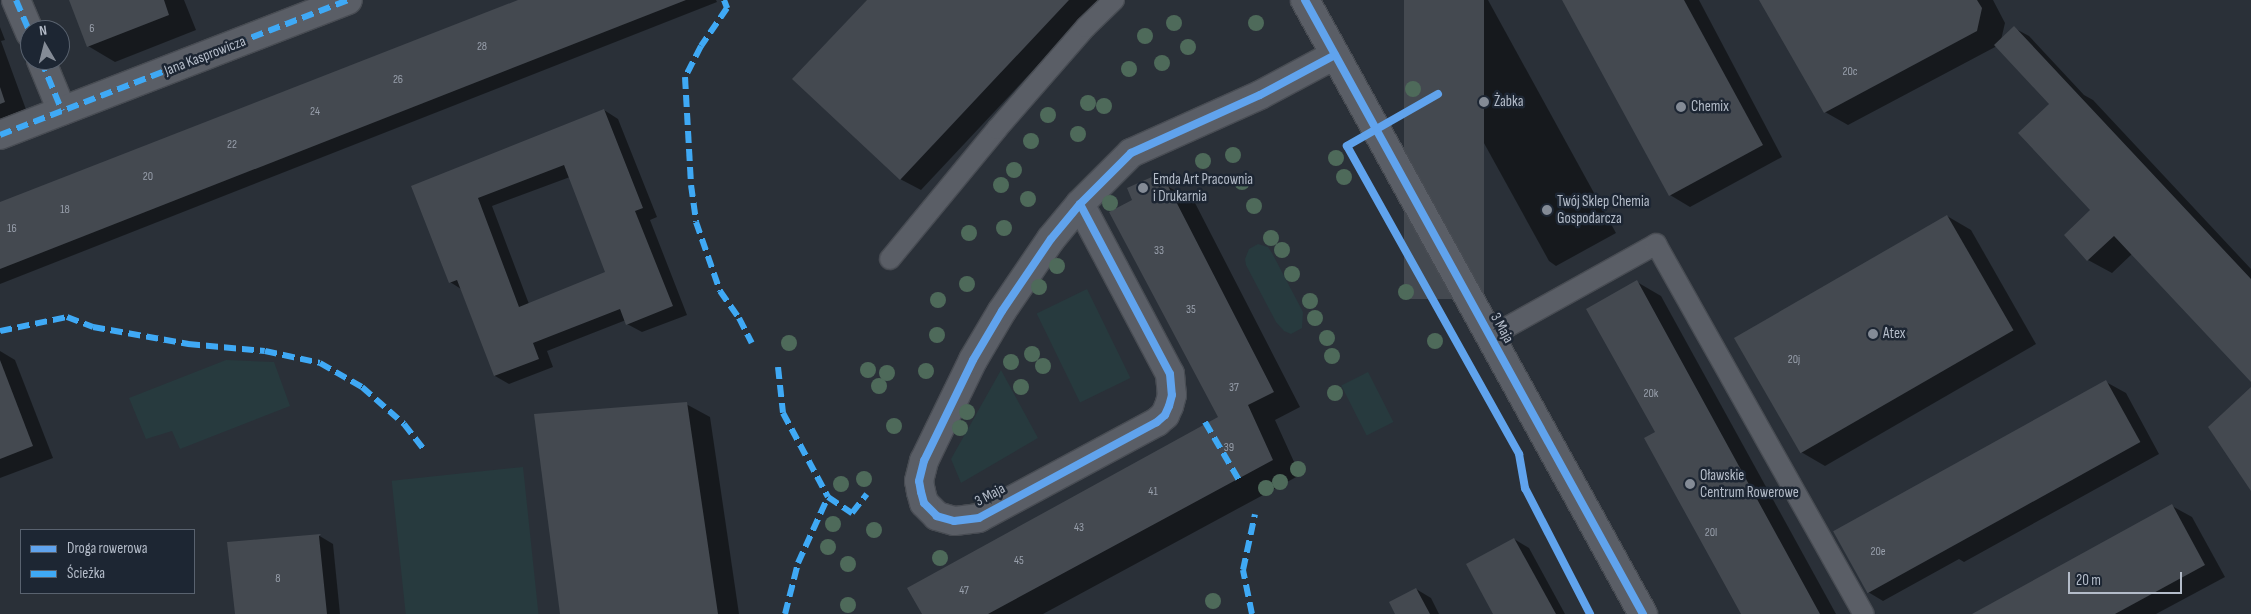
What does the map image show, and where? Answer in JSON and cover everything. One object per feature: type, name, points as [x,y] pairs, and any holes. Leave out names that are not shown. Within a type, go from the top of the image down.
[{"type":"street","points":[[16,0],[24,20]]},
{"type":"street","name":"Jana Kasprowicza","points":[[0,135],[348,0]]},
{"type":"street","name":"3 Maja","points":[[1305,0],[1643,614]]},
{"type":"street","name":"3 Maja","points":[[1080,204],[1170,374],[1172,395],[1170,406],[1165,415],[1157,422],[979,518],[954,521],[937,516],[924,503],[918,481],[924,461],[973,360],[1002,311],[1050,239],[1080,204],[1132,153],[1260,95],[1335,55]]},
{"type":"street","points":[[45,70],[62,111]]},
{"type":"lane","points":[[890,259],[997,129],[1086,27],[1114,0]]},
{"type":"lane","points":[[1491,336],[1656,244],[1864,614]]},
{"type":"green space","points":[[1258,244],[1268,247],[1272,253],[1303,312],[1302,328],[1291,334],[1284,331],[1276,322],[1246,265],[1245,259],[1249,249]]},
{"type":"green space","points":[[1087,289],[1130,378],[1080,403],[1037,314]]},
{"type":"green space","points":[[226,360],[274,362],[290,406],[180,449],[172,431],[146,439],[129,398]]},
{"type":"green space","points":[[1001,370],[1038,438],[961,483],[951,459]]},
{"type":"green space","points":[[1368,372],[1393,422],[1367,436],[1341,386]]},
{"type":"green space","points":[[523,467],[538,614],[406,614],[392,481]]},
{"type":"building","points":[[69,0],[164,0],[169,15],[87,47]]},
{"type":"building","points":[[518,0],[686,0],[0,269],[0,202]]},
{"type":"building","points":[[867,0],[1069,0],[900,180],[792,79]]},
{"type":"building","points":[[1404,0],[1484,0],[1484,299],[1404,299]]},
{"type":"building","name":"Chemix","points":[[1562,0],[1684,0],[1763,145],[1669,196]]},
{"type":"building","points":[[1759,0],[1977,0],[1982,8],[1977,31],[1824,113]]},
{"type":"building","points":[[2014,26],[2251,279],[2251,382],[2114,236],[2087,261],[2064,235],[2090,210],[2018,133],[2049,104],[1994,45]]},
{"type":"building","points":[[0,87],[5,102],[0,104]]},
{"type":"building","points":[[604,109],[643,208],[635,211],[673,306],[626,325],[620,309],[533,343],[539,359],[494,376],[457,280],[449,283],[411,186]],"holes":[[[564,165],[605,272],[519,307],[478,198]]]},
{"type":"building","points":[[1154,176],[1159,187],[1167,184],[1274,392],[1248,405],[1273,460],[988,614],[922,614],[907,588],[1218,417],[1109,212],[1132,200],[1127,188]]},
{"type":"building","name":"Atex","points":[[1947,215],[2014,330],[1800,453],[1734,338]]},
{"type":"building","points":[[1637,280],[1820,614],[1741,614],[1644,438],[1655,432],[1586,309]]},
{"type":"building","points":[[0,360],[33,446],[0,459]]},
{"type":"building","points":[[2106,380],[2140,442],[1868,593],[1833,531]]},
{"type":"building","points":[[2251,387],[2251,491],[2208,427]]},
{"type":"building","points":[[687,402],[718,614],[560,614],[534,414]]},
{"type":"building","points":[[2172,504],[2205,565],[2115,614],[1972,614]]},
{"type":"building","points":[[321,534],[319,536],[327,614],[235,614],[227,542]]},
{"type":"building","points":[[1514,538],[1556,614],[1493,614],[1466,564]]},
{"type":"building","points":[[1416,588],[1430,614],[1395,614],[1389,602]]},
{"type":"marked path","points":[[16,0],[24,20]]},
{"type":"marked path","points":[[0,135],[348,0]]},
{"type":"marked path","points":[[724,0],[727,8],[701,46],[685,77],[691,185],[696,222],[720,291],[739,318],[752,343]]},
{"type":"marked path","points":[[45,70],[62,111]]},
{"type":"marked path","points":[[0,331],[67,317],[93,327],[188,344],[265,351],[320,363],[362,387],[404,424],[423,448]]},
{"type":"marked path","points":[[778,367],[783,413],[828,497],[852,513],[867,494]]},
{"type":"marked path","points":[[1205,422],[1240,482]]},
{"type":"marked path","points":[[785,614],[798,563],[828,497]]},
{"type":"marked path","points":[[1252,614],[1243,570],[1255,514]]},
{"type":"cycle path","points":[[1305,0],[1643,614]]},
{"type":"cycle path","points":[[1080,204],[1170,374],[1172,395],[1165,415],[1157,422],[979,518],[954,521],[937,516],[924,503],[921,492],[919,481],[924,461],[973,360],[1002,311],[1051,239],[1080,204],[1131,153],[1260,95],[1335,55]]},
{"type":"cycle path","points":[[1438,94],[1347,146],[1519,454],[1525,488],[1590,614]]},
{"type":"place","name":"Żabka","points":[[1484,102]]},
{"type":"place","name":"Chemix","points":[[1681,107]]},
{"type":"place","name":"Emda Art Pracownia i Drukarnia","points":[[1143,188]]},
{"type":"place","name":"Twój Sklep Chemia Gospodarcza","points":[[1547,210]]},
{"type":"place","name":"Atex","points":[[1873,334]]},
{"type":"place","name":"Oławskie Centrum Rowerowe","points":[[1690,484]]}]
